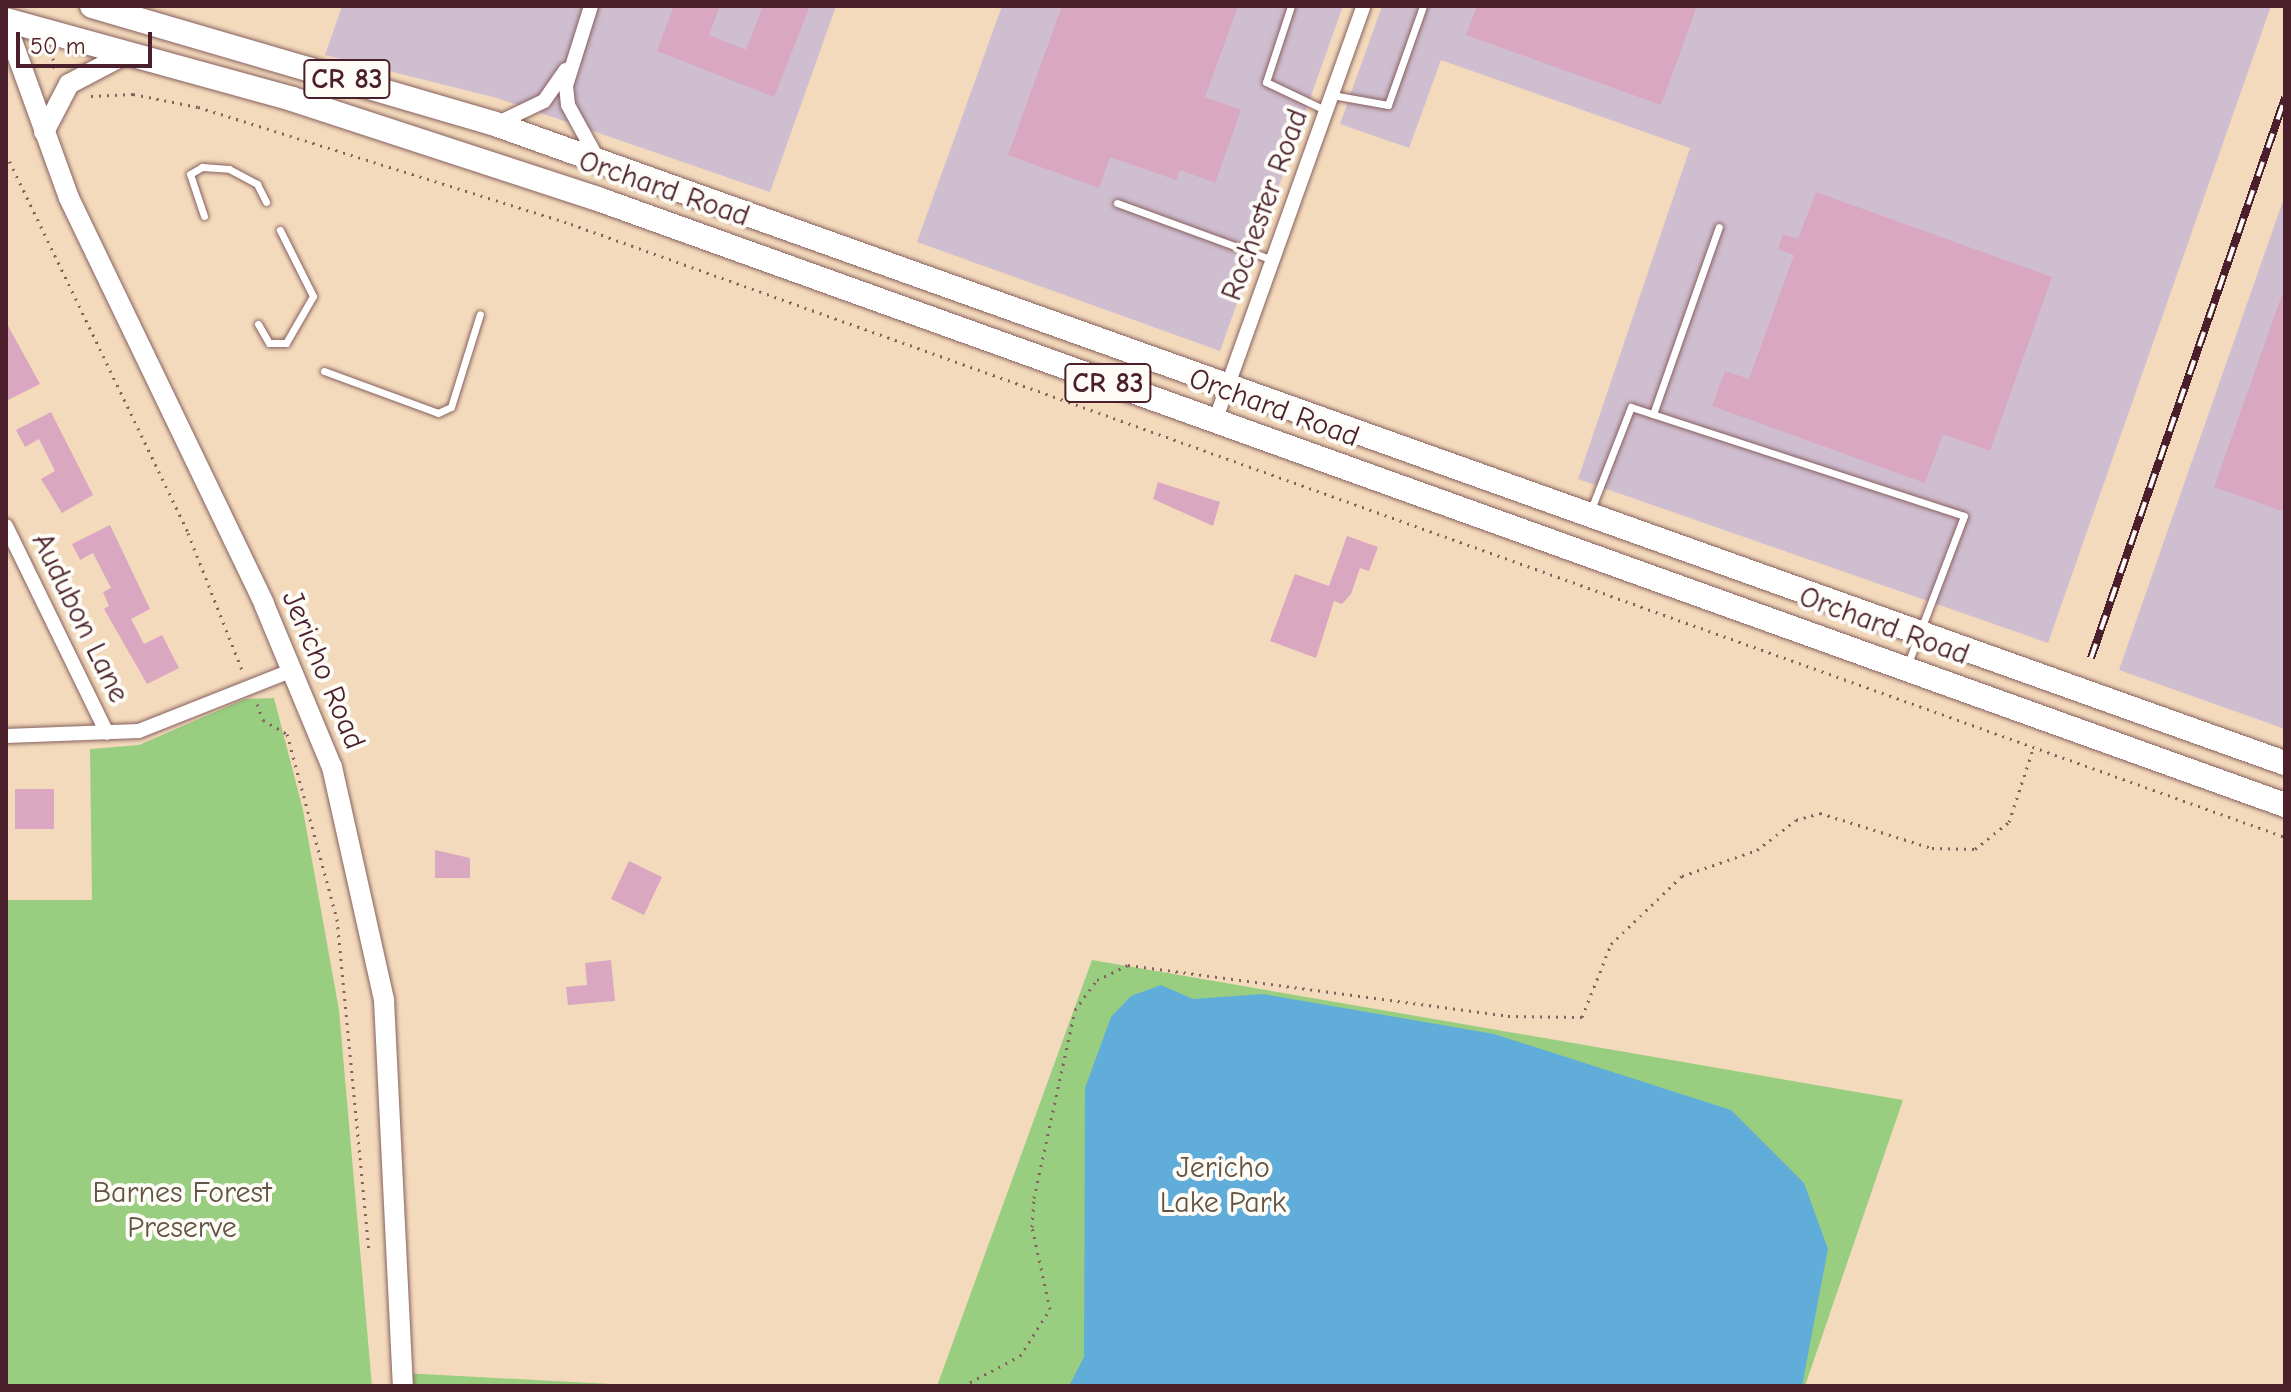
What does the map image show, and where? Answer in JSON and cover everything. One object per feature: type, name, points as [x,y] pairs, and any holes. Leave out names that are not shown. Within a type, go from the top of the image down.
[{"type":"main road","name":"Orchard Road","points":[[92,6],[495,124],[1590,512],[2285,763]]},
{"type":"main road","name":"Orchard Road","points":[[6,22],[292,99],[598,199],[2285,805]]},
{"type":"main road","name":"Jericho Road","points":[[6,22],[44,132],[293,670],[332,767],[384,1000],[403,1386]]},
{"type":"main road","points":[[44,132],[69,84],[126,54]]},
{"type":"street","points":[[495,124],[544,101],[569,67],[591,6]]},
{"type":"street","name":"Rochester Road","points":[[1215,421],[1364,6]]},
{"type":"street","points":[[569,67],[568,105],[599,161]]},
{"type":"street","name":"Audubon Lane","points":[[6,526],[107,733]]},
{"type":"street","points":[[6,736],[107,733],[153,726],[293,670]]},
{"type":"lane","points":[[1291,6],[1266,82],[1327,111]]},
{"type":"lane","points":[[1332,95],[1388,105],[1423,6]]},
{"type":"lane","points":[[204,216],[190,174],[202,167],[243,176],[266,202]]},
{"type":"lane","points":[[1117,203],[1273,260]]},
{"type":"lane","points":[[1653,414],[1719,227]]},
{"type":"lane","points":[[258,324],[269,343],[286,343],[313,296],[280,230]]},
{"type":"lane","points":[[324,371],[438,413],[451,407],[480,314]]},
{"type":"lane","points":[[1590,512],[1631,407],[1964,516],[1907,668]]},
{"type":"path","points":[[50,69],[53,58]]},
{"type":"path","points":[[40,65],[58,76]]},
{"type":"path","points":[[81,94],[198,107],[443,181],[2285,837]]},
{"type":"path","points":[[6,154],[188,533],[242,670]]},
{"type":"path","points":[[257,704],[263,720],[287,734],[337,919],[369,1253]]},
{"type":"path","points":[[963,1386],[1020,1356],[1050,1309],[1032,1227],[1034,1198],[1075,1010],[1097,980],[1128,965],[1508,1016],[1582,1017],[1611,944],[1682,876],[1757,850],[1796,820],[1820,813],[1932,848],[1975,849],[2009,822],[2034,746]]},
{"type":"shaded area","points":[[342,6],[836,6],[770,192],[497,98],[325,55]]},
{"type":"shaded area","points":[[1002,6],[1343,6],[1220,351],[917,242]]},
{"type":"shaded area","points":[[1382,6],[2271,6],[2048,643],[1578,479],[1690,148],[1441,60],[1409,148],[1340,124]]},
{"type":"shaded area","points":[[2285,195],[2285,729],[2119,670]]},
{"type":"green space","name":"Barnes Forest Preserve","points":[[274,698],[303,810],[339,1010],[372,1386],[6,1386],[6,900],[92,900],[90,749],[139,745],[245,699]]},
{"type":"green space","name":"Jericho Lake Park","points":[[1092,960],[1903,1100],[1805,1386],[937,1386]]},
{"type":"green space","points":[[403,1373],[649,1386],[403,1386]]},
{"type":"water","name":"Jericho Lake Park","points":[[1161,985],[1193,999],[1263,994],[1494,1034],[1731,1110],[1804,1183],[1828,1249],[1802,1386],[1069,1386],[1084,1357],[1085,1088],[1111,1017],[1131,996]]},
{"type":"building","points":[[674,6],[720,6],[709,35],[746,50],[763,6],[810,6],[774,97],[657,51]]},
{"type":"building","points":[[1062,6],[1238,6],[1205,97],[1241,110],[1215,183],[1180,170],[1176,180],[1110,157],[1099,188],[1008,155]]},
{"type":"building","points":[[1477,6],[1697,6],[1661,105],[1466,35]]},
{"type":"building","points":[[1816,192],[2052,277],[1990,451],[1943,434],[1925,483],[1712,406],[1725,371],[1749,379],[1794,255],[1778,249],[1783,234],[1798,239]]},
{"type":"building","points":[[2285,292],[2285,512],[2214,487]]},
{"type":"building","points":[[6,322],[40,384],[6,401]]},
{"type":"building","points":[[51,412],[93,495],[62,513],[41,479],[55,471],[39,439],[25,447],[16,430]]},
{"type":"building","points":[[1158,482],[1220,502],[1213,526],[1153,499]]},
{"type":"building","points":[[110,525],[150,609],[131,619],[144,644],[162,635],[179,668],[147,684],[104,609],[109,606],[103,592],[111,588],[93,553],[80,560],[72,544]]},
{"type":"building","points":[[1347,536],[1378,547],[1369,571],[1360,568],[1351,594],[1342,604],[1334,601],[1316,658],[1270,641],[1295,574],[1329,586]]},
{"type":"building","points":[[15,789],[54,789],[54,829],[15,829]]},
{"type":"building","points":[[435,850],[470,858],[470,878],[435,878]]},
{"type":"building","points":[[629,861],[662,877],[644,915],[611,899]]},
{"type":"building","points":[[611,960],[615,1001],[568,1005],[566,987],[587,985],[585,963]]},
{"type":"railway","points":[[2091,658],[2285,98]]}]
